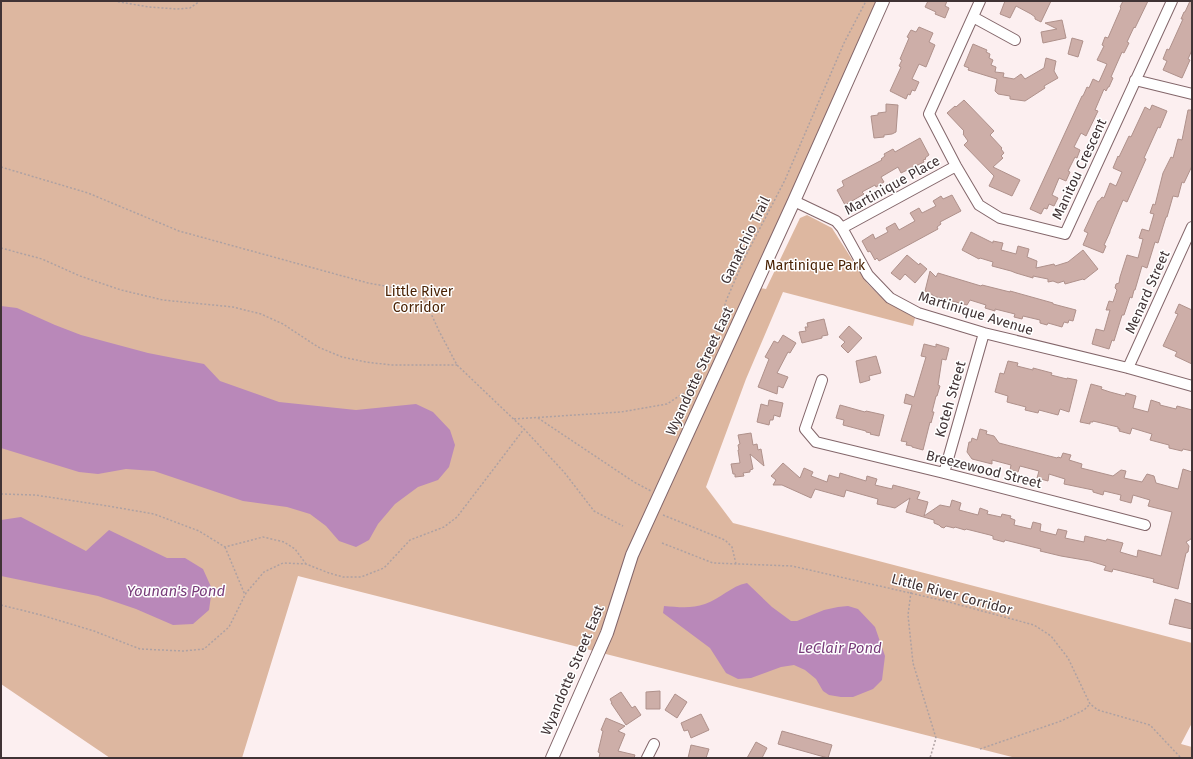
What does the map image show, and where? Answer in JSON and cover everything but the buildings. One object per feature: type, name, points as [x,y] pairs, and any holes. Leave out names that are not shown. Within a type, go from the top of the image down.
[{"type":"street","name":"Wyandotte Street East","points":[[552,758],[607,633],[632,555],[794,201],[883,1]]},
{"type":"street","name":"Manitou Crescent","points":[[980,1],[929,114],[956,166],[979,205],[1000,218],[1064,234],[1172,1]]},
{"type":"street","points":[[973,17],[1015,40]]},
{"type":"street","points":[[1135,80],[1192,94]]},
{"type":"street","name":"Martinique Place","points":[[842,228],[956,166]]},
{"type":"street","name":"Martinique Avenue","points":[[794,201],[836,221],[842,228],[868,275],[890,298],[918,313],[984,333],[1128,368],[1192,386]]},
{"type":"street","name":"Menard Street","points":[[1128,368],[1192,227]]},
{"type":"street","name":"Koteh Street","points":[[944,473],[984,333]]},
{"type":"street","name":"Breezewood Street","points":[[822,380],[805,429],[816,442],[944,473],[1145,525]]},
{"type":"street","points":[[647,758],[654,744]]},
{"type":"path","points":[[114,1],[149,7],[177,9],[190,8],[200,1]]},
{"type":"path","name":"Ganatchio Trail","points":[[514,419],[621,412],[668,404],[690,389],[710,348],[720,323],[726,301],[745,257],[785,180],[844,43],[866,1]]},
{"type":"path","points":[[1,168],[88,193],[179,231],[368,283],[420,292],[438,331],[457,365],[524,429],[564,472],[594,511],[623,526]]},
{"type":"path","points":[[1,248],[42,259],[80,276],[121,290],[163,300],[233,307],[261,314],[283,324],[318,347],[342,356],[366,362],[391,365],[457,365]]},
{"type":"path","points":[[710,348],[712,352]]},
{"type":"path","points":[[538,418],[634,482],[652,492]]},
{"type":"path","points":[[1,605],[94,631],[140,649],[183,651],[204,649],[229,627],[245,595],[264,572],[283,563],[306,564],[343,577],[361,577],[384,568],[410,540],[444,527],[457,517],[524,429]]},
{"type":"path","points":[[1,494],[35,495],[154,514],[198,531],[225,547],[245,595]]},
{"type":"path","points":[[663,515],[725,540],[732,547],[736,564]]},
{"type":"path","points":[[225,547],[263,537],[284,542],[295,549],[306,564]]},
{"type":"path","name":"Little River Corridor","points":[[662,543],[713,564],[792,566],[945,600],[1034,626],[1051,636],[1068,658],[1090,704]]},
{"type":"path","points":[[911,592],[908,615],[914,663],[936,738],[930,758]]},
{"type":"path","points":[[980,749],[1061,721],[1084,710],[1090,704],[1098,710],[1150,725],[1181,758]]},
{"type":"green space","name":"Little River Corridor","points":[[1,1],[883,1],[755,287],[766,289],[800,218],[807,215],[832,228],[867,283],[883,299],[915,318],[913,326],[783,292],[746,379],[706,487],[733,523],[1192,643],[1192,723],[1181,744],[1192,747],[1192,758],[1016,758],[298,576],[242,758],[110,758],[1,684]]},
{"type":"water","points":[[1,306],[17,308],[81,335],[148,353],[204,364],[220,381],[279,402],[356,410],[416,404],[433,412],[450,430],[455,445],[449,467],[438,480],[418,487],[395,504],[378,524],[369,540],[356,547],[339,541],[326,526],[310,514],[287,507],[243,501],[154,471],[126,469],[98,474],[79,472],[1,448]]},
{"type":"water","name":"Younan's Pond","points":[[21,517],[86,551],[109,530],[167,558],[185,558],[203,569],[212,589],[209,610],[193,624],[173,625],[136,609],[98,596],[1,576],[1,520]]},
{"type":"water","name":"LeClair Pond","points":[[747,583],[772,607],[791,621],[797,621],[824,610],[838,607],[848,606],[858,609],[875,627],[885,656],[882,680],[873,689],[853,697],[841,697],[829,695],[823,691],[816,679],[805,670],[794,665],[781,667],[751,678],[738,679],[726,673],[710,648],[663,613],[664,606],[700,606],[736,587]]},
{"type":"park label","name":"Martinique Park","points":[[815,265]]}]
